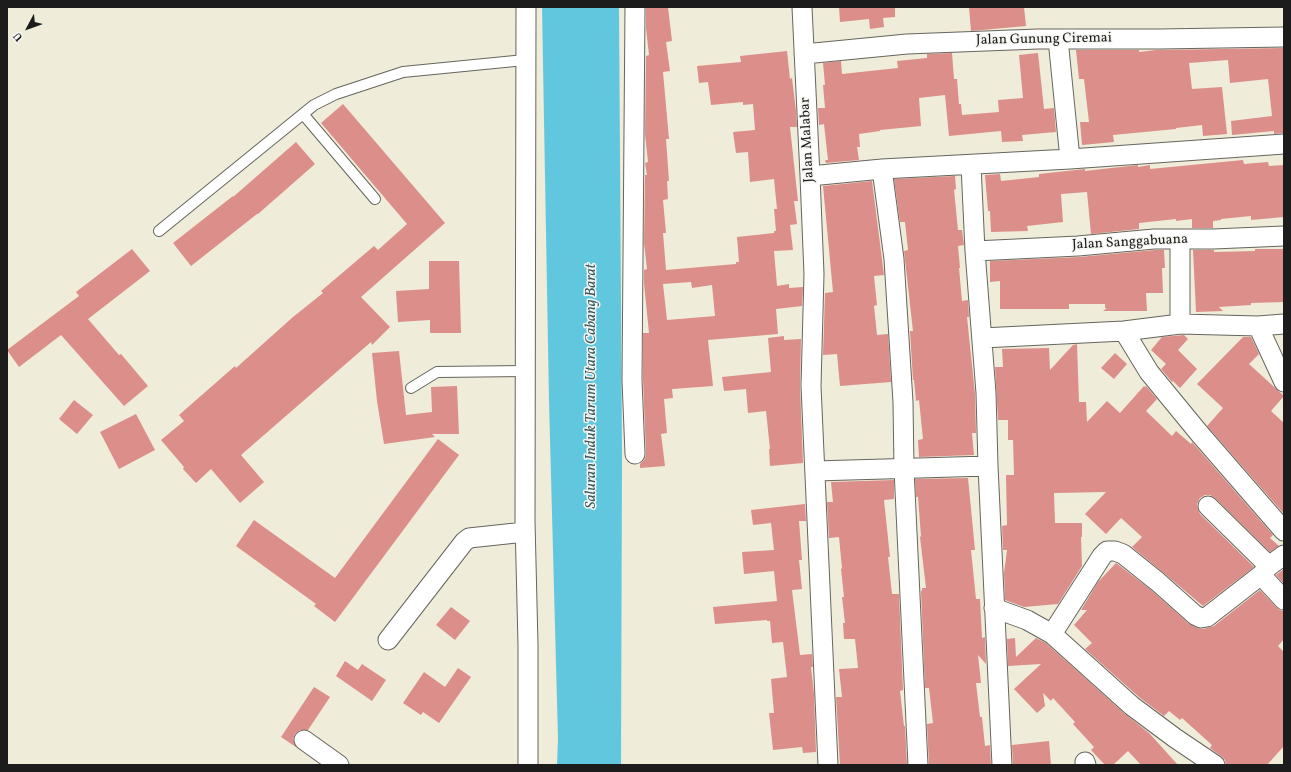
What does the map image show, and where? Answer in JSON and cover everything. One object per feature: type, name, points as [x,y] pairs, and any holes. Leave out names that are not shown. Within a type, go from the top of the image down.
[{"type":"street","points":[[526,7],[524,141],[526,259],[524,371],[525,532],[528,645],[528,765]]},
{"type":"street","points":[[635,7],[632,372],[635,454]]},
{"type":"street","name":"Jalan Malabar","points":[[802,7],[814,274],[811,386],[828,765]]},
{"type":"street","name":"Jalan Gunung Ciremai","points":[[804,54],[907,44],[1058,38],[1160,39],[1284,37]]},
{"type":"street","points":[[1058,38],[1070,160]]},
{"type":"street","points":[[810,176],[882,169],[1070,160],[1284,144]]},
{"type":"street","points":[[971,165],[975,251],[986,393],[994,608],[1002,765]]},
{"type":"street","points":[[882,169],[894,259],[903,402],[904,470],[918,765]]},
{"type":"street","name":"Jalan Sanggabuana","points":[[975,251],[1078,246],[1154,239],[1212,239],[1284,236]]},
{"type":"street","points":[[1180,239],[1180,324]]},
{"type":"street","points":[[982,338],[1124,331],[1180,324],[1258,326],[1284,324]]},
{"type":"street","points":[[1258,326],[1284,382]]},
{"type":"street","points":[[1124,331],[1149,372],[1199,433],[1284,531]]},
{"type":"street","points":[[815,471],[862,469],[904,470],[988,466]]},
{"type":"street","points":[[1208,506],[1265,571],[1284,600]]},
{"type":"street","points":[[388,640],[464,542],[469,538],[525,532]]},
{"type":"street","points":[[1052,634],[1102,556],[1107,551],[1114,551],[1123,554],[1158,582],[1195,615],[1201,618],[1207,617],[1284,555]]},
{"type":"street","points":[[994,608],[1027,620],[1052,634],[1132,706],[1215,765]]},
{"type":"street","points":[[304,740],[339,765]]},
{"type":"lane","points":[[159,231],[314,105],[336,94],[403,72],[525,60]]},
{"type":"lane","points":[[303,114],[375,199]]},
{"type":"lane","points":[[411,388],[437,372],[524,371]]},
{"type":"water","name":"Saluran Induk Tarum Utara Cabang Barat","points":[[542,7],[619,7],[622,457],[621,765],[557,765],[558,739],[549,401]]},
{"type":"building","points":[[646,7],[668,7],[672,41],[666,42],[670,71],[663,72],[669,139],[666,139],[669,181],[667,181],[668,199],[663,200],[666,233],[663,233],[666,270],[736,264],[736,262],[739,262],[737,237],[774,233],[774,231],[776,231],[774,209],[777,209],[774,179],[750,182],[748,152],[736,153],[733,132],[755,130],[753,104],[743,105],[743,102],[711,105],[708,82],[699,83],[697,66],[741,62],[740,56],[787,51],[790,79],[792,78],[797,127],[790,127],[798,201],[794,201],[797,224],[790,225],[793,250],[774,251],[777,286],[789,284],[789,288],[803,287],[802,306],[776,309],[778,334],[708,340],[713,386],[672,389],[673,398],[664,399],[667,433],[661,434],[665,466],[640,468],[640,464],[645,459],[646,454],[643,333],[649,333],[644,283],[644,270],[647,269],[644,243],[645,175],[647,175],[645,163],[648,162],[645,134],[646,56],[649,55],[646,28]],"holes":[[[691,282],[692,288],[712,285],[715,316],[667,320],[663,284]]]},
{"type":"building","points":[[839,7],[895,7],[895,17],[883,18],[884,27],[870,29],[869,19],[840,22]]},
{"type":"building","points":[[969,7],[1024,7],[1026,26],[971,31]]},
{"type":"building","points":[[1284,48],[1284,133],[1274,134],[1274,131],[1232,135],[1231,121],[1272,116],[1268,79],[1230,83],[1228,60],[1189,63],[1192,89],[1222,87],[1227,134],[1203,136],[1202,125],[1113,135],[1114,142],[1082,145],[1080,122],[1089,122],[1084,79],[1079,79],[1076,50],[1139,50],[1139,52],[1156,50]]},
{"type":"building","points":[[952,53],[954,79],[957,79],[959,104],[961,104],[962,115],[999,112],[998,100],[1023,98],[1019,55],[1038,53],[1044,109],[1054,108],[1056,132],[1022,135],[1023,141],[1002,142],[1001,131],[949,136],[945,95],[919,98],[921,126],[880,130],[859,134],[860,147],[857,147],[859,160],[826,163],[825,160],[828,160],[824,124],[819,125],[818,108],[825,108],[823,63],[841,61],[842,74],[898,68],[897,61],[927,58],[927,54]]},
{"type":"building","points":[[343,104],[445,223],[361,297],[390,327],[372,345],[371,342],[241,455],[264,482],[240,503],[211,469],[196,483],[183,469],[184,467],[161,440],[184,421],[179,415],[323,293],[321,291],[374,246],[378,250],[407,224],[321,123]]},
{"type":"building","points":[[296,142],[315,164],[258,214],[191,266],[173,243],[233,197]]},
{"type":"building","points":[[1243,160],[1244,164],[1268,162],[1269,166],[1284,165],[1284,217],[1251,220],[1251,216],[1221,219],[1213,221],[1213,228],[1192,228],[1192,219],[1176,221],[1176,219],[1139,223],[1139,229],[1091,234],[1087,192],[1061,194],[1063,222],[1027,226],[1028,231],[991,232],[990,211],[988,211],[985,175],[1000,174],[1001,181],[1039,177],[1039,174],[1085,169],[1085,171],[1150,165],[1150,169]]},
{"type":"building","points":[[955,176],[956,189],[954,190],[958,230],[962,230],[964,245],[958,246],[962,301],[968,300],[969,317],[967,317],[975,394],[976,433],[972,433],[974,455],[919,457],[918,440],[923,439],[919,400],[916,401],[913,380],[910,331],[913,331],[904,251],[908,250],[905,222],[900,222],[894,179]]},
{"type":"building","points":[[872,181],[884,275],[874,276],[877,305],[874,306],[877,335],[888,334],[891,382],[840,386],[837,354],[823,355],[825,293],[833,292],[823,186]]},
{"type":"building","points":[[132,249],[150,271],[88,319],[119,355],[121,354],[148,386],[124,406],[61,335],[19,367],[7,350],[79,296],[76,292]]},
{"type":"building","points":[[1255,249],[1284,249],[1284,302],[1251,303],[1251,305],[1219,307],[1223,311],[1196,312],[1193,250],[1214,250],[1214,252],[1255,251]]},
{"type":"building","points":[[1164,250],[1165,268],[1162,268],[1163,293],[1146,293],[1147,311],[1103,311],[1107,308],[1105,308],[1105,304],[1069,304],[1069,309],[1000,309],[1000,281],[990,282],[990,261],[1079,257]]},
{"type":"building","points":[[429,261],[459,261],[461,333],[430,333],[430,320],[398,322],[396,291],[429,289]]},
{"type":"building","points":[[1184,335],[1188,339],[1178,350],[1197,369],[1180,388],[1173,381],[1172,382],[1161,369],[1166,364],[1151,350],[1162,337]]},
{"type":"building","points":[[784,336],[784,340],[801,339],[800,386],[803,463],[770,466],[770,449],[766,411],[748,413],[746,389],[724,391],[722,377],[771,372],[768,338]]},
{"type":"building","points":[[1243,337],[1251,337],[1259,354],[1249,364],[1284,396],[1271,411],[1284,423],[1284,514],[1207,426],[1223,408],[1197,384]]},
{"type":"building","points":[[1077,344],[1079,402],[1086,402],[1087,422],[1107,401],[1120,413],[1144,386],[1146,386],[1157,399],[1146,411],[1172,436],[1176,431],[1191,444],[1192,442],[1273,535],[1270,538],[1279,546],[1270,552],[1215,498],[1210,495],[1205,495],[1200,498],[1197,504],[1200,514],[1254,567],[1203,606],[1132,547],[1142,537],[1121,518],[1106,534],[1085,514],[1106,492],[1054,493],[1055,523],[1082,523],[1082,566],[1058,604],[1024,607],[1005,600],[1004,573],[1007,550],[1003,550],[1002,526],[1007,525],[1006,475],[1014,475],[1013,440],[1008,440],[1008,420],[998,420],[995,367],[1003,367],[1002,349],[1049,348],[1050,370],[1073,345]]},
{"type":"building","points":[[399,351],[406,415],[432,412],[431,387],[457,386],[459,434],[432,434],[435,437],[384,444],[377,401],[372,353]]},
{"type":"building","points":[[1115,353],[1127,364],[1114,379],[1101,368]]},
{"type":"building","points":[[74,400],[93,415],[77,434],[59,419]]},
{"type":"building","points":[[136,414],[155,450],[119,469],[100,432]]},
{"type":"building","points":[[438,439],[459,455],[335,622],[314,606],[316,604],[236,546],[254,520],[335,578]]},
{"type":"building","points":[[968,478],[975,550],[971,550],[976,599],[980,599],[982,638],[985,637],[986,664],[978,655],[981,683],[976,683],[985,746],[990,745],[991,765],[929,765],[927,724],[933,723],[929,688],[925,688],[921,591],[922,588],[926,588],[915,479]]},
{"type":"building","points":[[894,480],[894,499],[884,500],[892,594],[899,594],[903,690],[900,691],[905,726],[907,765],[840,765],[836,697],[842,697],[839,669],[858,668],[855,639],[844,639],[843,623],[845,623],[842,597],[844,597],[839,537],[829,538],[827,502],[833,502],[831,482]]},
{"type":"building","points":[[805,504],[806,521],[799,521],[802,560],[799,560],[802,589],[792,590],[800,655],[812,654],[813,667],[811,667],[814,694],[816,752],[803,753],[802,747],[773,750],[769,713],[774,713],[771,679],[787,677],[783,642],[772,643],[770,621],[767,620],[715,624],[713,607],[777,601],[774,571],[744,574],[742,552],[774,550],[771,523],[753,525],[751,510]]},
{"type":"building","points":[[1116,563],[1151,590],[1188,623],[1197,628],[1203,629],[1214,626],[1260,590],[1276,607],[1284,611],[1284,639],[1278,646],[1284,652],[1284,746],[1267,765],[1226,765],[1225,760],[1210,748],[1212,745],[1182,718],[1180,720],[1169,711],[1164,716],[1139,697],[1085,649],[1092,643],[1074,625],[1087,610],[1081,610],[1098,582]]},
{"type":"building","points":[[1284,569],[1284,584],[1276,575]]},
{"type":"building","points":[[451,607],[470,621],[455,640],[436,625]]},
{"type":"building","points":[[1015,638],[1016,657],[1036,638],[1046,643],[1125,714],[1149,733],[1178,765],[1141,765],[1128,751],[1113,765],[1105,765],[1091,750],[1094,747],[1073,724],[1075,722],[1053,698],[1051,701],[1043,693],[1045,706],[1037,713],[1014,689],[1041,664],[1008,666],[1007,639]]},
{"type":"building","points":[[345,661],[358,670],[362,664],[386,680],[372,701],[336,676]]},
{"type":"building","points":[[458,668],[471,677],[439,723],[423,712],[421,715],[403,703],[424,672],[445,687]]},
{"type":"building","points":[[314,687],[330,697],[308,730],[300,730],[295,734],[293,739],[296,747],[281,737]]},
{"type":"building","points":[[1049,741],[1051,765],[1013,765],[1012,745]]}]
